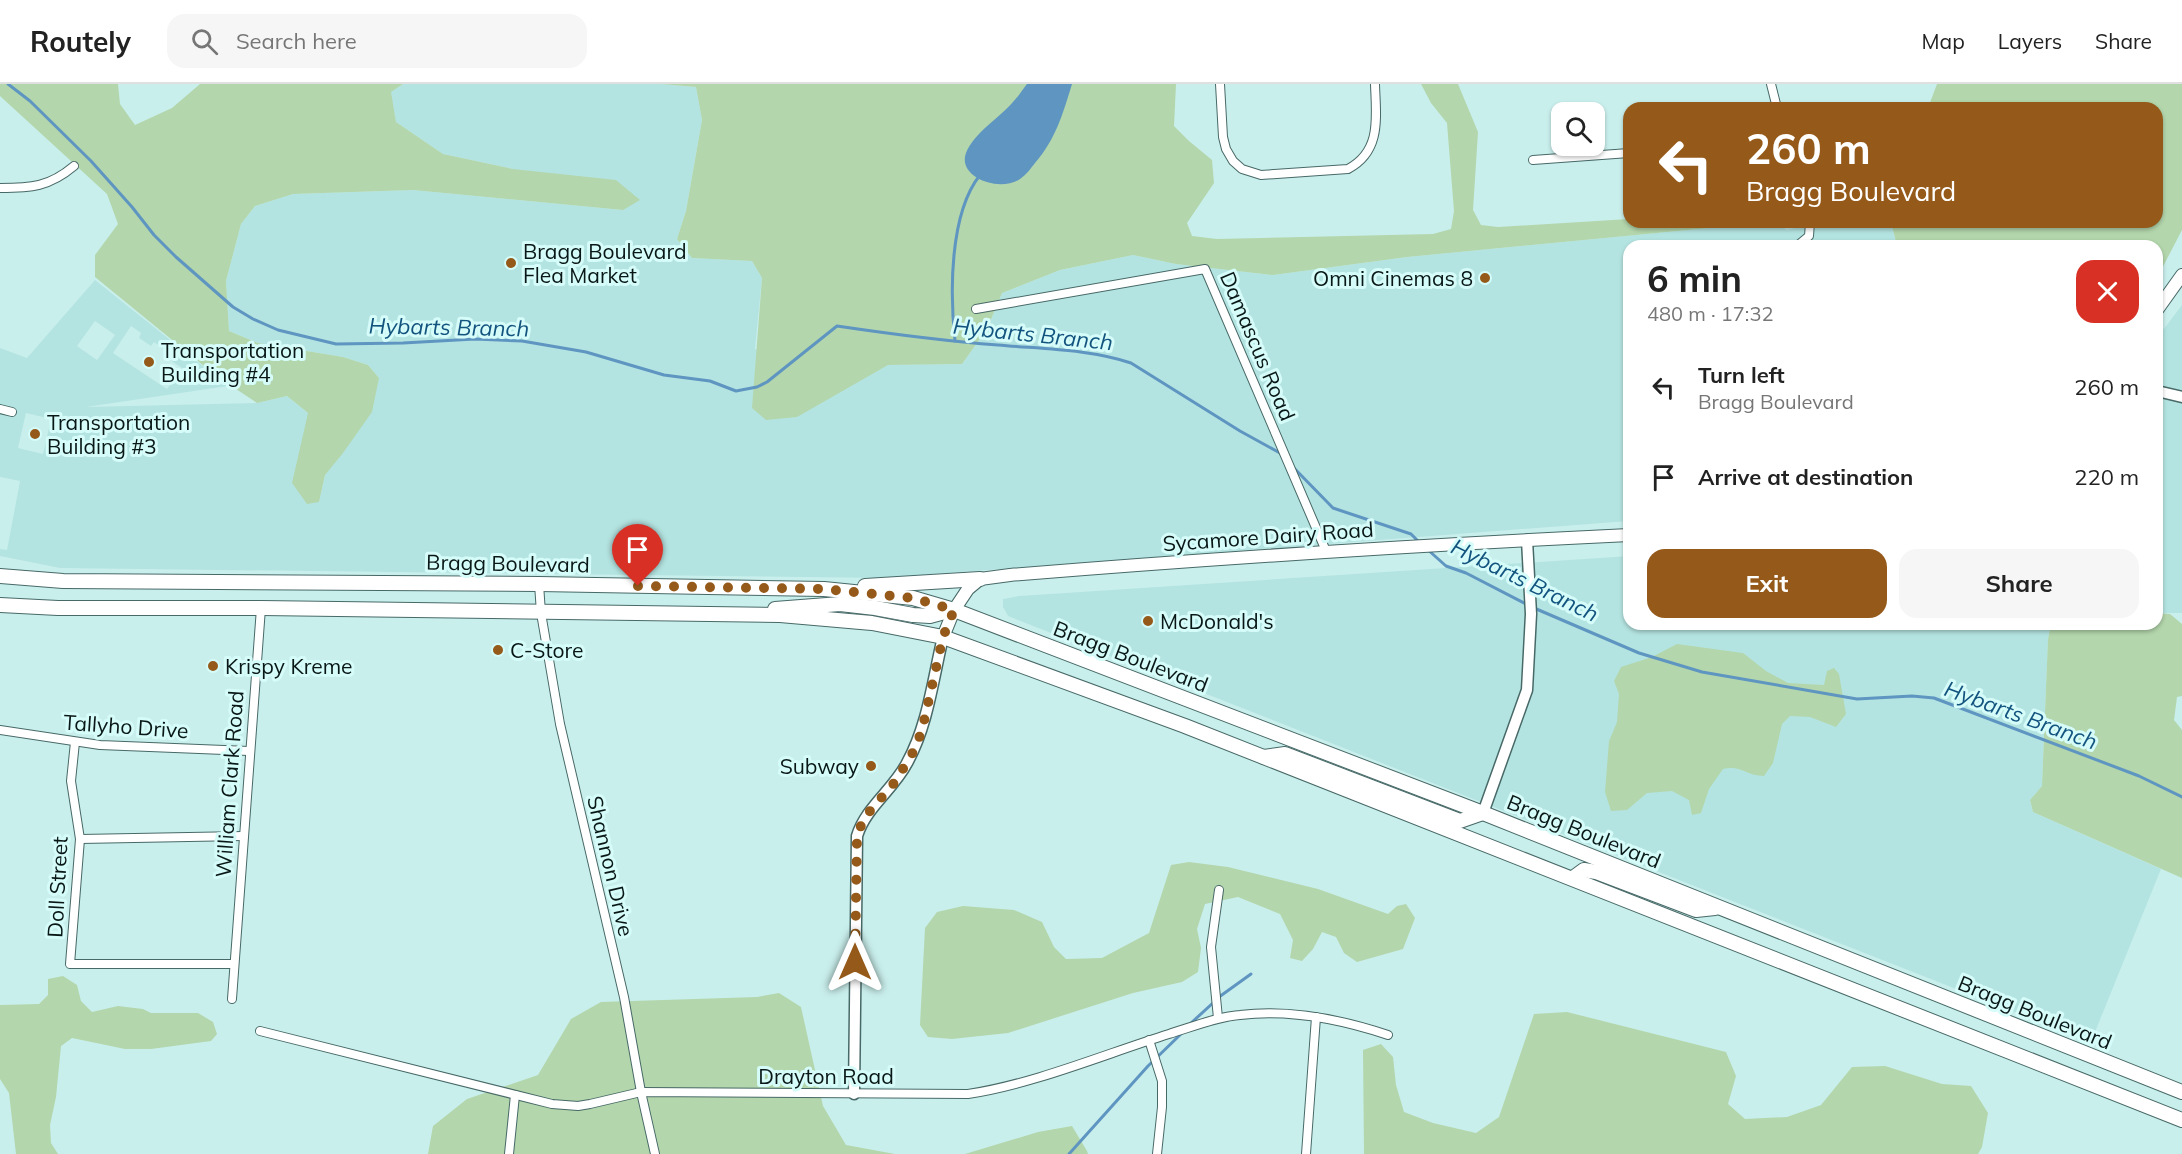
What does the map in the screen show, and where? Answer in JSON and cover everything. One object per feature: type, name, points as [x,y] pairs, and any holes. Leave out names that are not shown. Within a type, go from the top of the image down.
[{"type":"main road","points":[[2163,302],[2182,275]]},
{"type":"main road","name":"Sycamore Dairy Road","points":[[980,579],[1091,568],[1326,551],[1623,536]]},
{"type":"main road","name":"Bragg Boulevard","points":[[2,576],[63,581],[539,584],[824,589],[913,598],[954,610],[1483,813],[2182,1092]]},
{"type":"main road","points":[[824,589],[980,579]]},
{"type":"main road","points":[[943,637],[961,597],[980,579]]},
{"type":"main road","points":[[719,614],[840,604],[930,616],[954,610]]},
{"type":"main road","points":[[0,605],[58,608],[261,608],[780,615],[872,623],[943,637],[1170,720],[2182,1120]]},
{"type":"main road","points":[[1262,757],[1285,754],[1460,821],[1483,813]]},
{"type":"main road","points":[[1573,878],[1584,870],[1596,872],[1696,910],[1717,908]]},
{"type":"street","points":[[1220,84],[1223,137],[1226,149],[1242,170],[1261,175],[1348,169],[1359,162],[1368,152],[1375,134],[1375,84]]},
{"type":"street","points":[[1771,84],[1776,102]]},
{"type":"street","points":[[1533,160],[1623,153]]},
{"type":"street","points":[[0,188],[33,188],[60,177],[74,166]]},
{"type":"street","name":"Damascus Road","points":[[976,309],[1205,270],[1326,551]]},
{"type":"street","points":[[2163,393],[2182,397]]},
{"type":"street","points":[[0,409],[12,412]]},
{"type":"street","points":[[1483,813],[1527,690],[1531,612],[1527,540]]},
{"type":"street","name":"Shannon Drive","points":[[539,584],[541,613],[560,724],[624,997],[655,1154]]},
{"type":"street","name":"William Clark Road","points":[[234,964],[261,608]]},
{"type":"street","points":[[854,1095],[857,836],[864,818],[895,782],[915,749],[922,730],[943,637]]},
{"type":"street","name":"Tallyho Drive","points":[[0,730],[75,742],[249,751]]},
{"type":"street","name":"Doll Street","points":[[75,742],[71,781],[72,800],[80,839],[70,964],[234,964]]},
{"type":"street","points":[[80,839],[243,836]]},
{"type":"street","points":[[1218,1018],[1211,947],[1219,891]]},
{"type":"street","points":[[232,999],[234,964]]},
{"type":"street","name":"Drayton Road","points":[[260,1031],[552,1104],[578,1106],[641,1092],[942,1095],[988,1091],[1007,1087],[1218,1018],[1264,1013],[1316,1017],[1388,1035]]},
{"type":"street","points":[[1306,1154],[1316,1017]]},
{"type":"street","points":[[1149,1040],[1162,1081],[1157,1154]]},
{"type":"street","points":[[509,1154],[515,1095]]},
{"type":"shaded area","points":[[403,84],[661,84],[696,87],[702,120],[686,211],[677,239],[692,258],[752,261],[762,278],[755,349],[845,388],[888,365],[962,364],[987,329],[1002,293],[1060,270],[1133,255],[1176,264],[1273,275],[1407,257],[1709,228],[1784,228],[1787,230],[1795,228],[1892,228],[1896,240],[1623,240],[1623,521],[883,578],[60,568],[0,556],[0,549],[7,550],[20,481],[0,477],[0,348],[27,358],[95,280],[228,386],[86,407],[257,403],[287,396],[308,413],[319,502],[325,475],[379,378],[368,365],[343,357],[258,343],[229,331],[226,281],[241,224],[255,206],[293,194],[413,190],[623,210],[513,169],[443,154],[396,122],[390,92]],"holes":[[[95,321],[115,335],[97,360],[77,346]],[[131,326],[141,333],[139,338],[151,346],[154,342],[167,351],[164,356],[182,368],[167,389],[113,353]],[[26,413],[51,419],[43,454],[18,448]]]},
{"type":"shaded area","points":[[2182,305],[2182,613],[2163,613],[2163,330]]},
{"type":"shaded area","points":[[1623,556],[1623,630],[2050,630],[2042,786],[2030,800],[2033,812],[2161,869],[2091,1042],[1008,616],[1003,607],[1003,599],[1019,596]]},
{"type":"green space","points":[[0,84],[118,84],[120,104],[135,125],[172,108],[200,84],[403,84],[391,92],[396,122],[443,154],[513,169],[616,180],[640,200],[623,210],[413,190],[293,194],[255,206],[241,224],[226,281],[229,331],[258,343],[343,357],[368,365],[379,378],[372,412],[325,475],[319,502],[307,504],[292,483],[308,413],[287,396],[257,403],[215,375],[95,277],[95,255],[118,224],[107,194],[0,96]]},
{"type":"green space","points":[[661,84],[1176,84],[1174,126],[1212,160],[1214,183],[1187,223],[1192,236],[1217,239],[1433,234],[1451,229],[1454,211],[1447,123],[1431,103],[1421,84],[1458,84],[1478,132],[1473,210],[1481,225],[1498,227],[1623,219],[1623,228],[1709,228],[1407,257],[1273,275],[1176,264],[1133,255],[1060,270],[1002,293],[987,329],[962,364],[888,365],[797,417],[766,420],[752,408],[762,278],[752,261],[692,258],[677,239],[686,211],[702,120],[696,87]]},
{"type":"green space","points":[[1937,84],[2182,84],[2182,230],[2163,266],[2163,240],[1896,240],[1892,228],[2163,228],[2163,102],[1930,102]]},
{"type":"green space","points":[[2163,613],[2170,614],[2182,624],[2182,696],[2177,697],[2174,720],[2182,730],[2182,878],[2033,812],[2030,800],[2042,786],[2050,630],[2163,630]]},
{"type":"green space","points":[[1677,644],[1743,653],[1766,671],[1788,683],[1824,685],[1827,671],[1834,668],[1839,674],[1846,714],[1836,727],[1810,717],[1790,716],[1782,724],[1773,763],[1764,776],[1735,768],[1723,769],[1709,789],[1701,813],[1692,815],[1689,800],[1672,791],[1647,793],[1627,810],[1611,811],[1605,792],[1609,741],[1617,722],[1619,694],[1614,681],[1621,667],[1652,657]]},
{"type":"green space","points":[[1189,862],[1228,867],[1318,889],[1388,914],[1397,906],[1406,904],[1415,918],[1403,949],[1357,962],[1344,953],[1336,937],[1322,932],[1313,949],[1302,961],[1290,958],[1293,940],[1280,914],[1238,897],[1205,904],[1197,929],[1201,948],[1198,972],[1182,982],[1133,993],[1008,1033],[952,1039],[928,1037],[920,1025],[925,928],[937,912],[963,906],[1014,910],[1042,922],[1054,947],[1066,959],[1102,958],[1149,933],[1171,865]]},
{"type":"green space","points":[[63,976],[77,985],[81,1001],[92,1012],[118,1006],[143,1009],[151,1013],[198,1013],[213,1022],[217,1034],[211,1041],[151,1049],[125,1049],[72,1038],[61,1046],[56,1097],[50,1125],[51,1143],[58,1154],[16,1154],[9,1093],[0,1079],[0,1005],[39,1004],[48,995],[48,979]]},
{"type":"green space","points":[[779,993],[801,1007],[823,1106],[846,1145],[895,1154],[428,1154],[433,1126],[467,1099],[538,1075],[571,1019],[601,1002],[757,997]]},
{"type":"green space","points":[[1567,1012],[1726,1052],[1736,1076],[1728,1104],[1745,1119],[1787,1117],[1821,1105],[1852,1067],[1885,1066],[1942,1084],[1971,1086],[1988,1113],[1982,1147],[1978,1154],[1364,1154],[1363,1050],[1381,1044],[1393,1057],[1396,1085],[1404,1112],[1433,1123],[1476,1133],[1499,1117],[1534,1014]]},
{"type":"green space","points":[[1072,1126],[1088,1154],[965,1154],[1038,1132]]},
{"type":"water","points":[[1027,84],[1072,84],[1054,135],[1042,154],[1020,179],[1001,184],[982,180],[968,169],[965,162],[966,153],[981,132],[1013,102]]},
{"type":"waterway","name":"Hybarts Branch","points":[[8,84],[30,101],[91,161],[154,235],[176,257],[233,307],[278,330],[336,344],[475,339],[522,341],[586,352],[664,375],[710,381],[736,391],[757,387],[767,382],[837,326],[938,339],[1082,352],[1131,363],[1240,431],[1280,453]]},
{"type":"waterway","points":[[955,341],[952,301],[957,232],[970,191],[980,175]]},
{"type":"waterway","name":"Hybarts Branch","points":[[1293,467],[1333,508],[1411,534],[1420,543]]},
{"type":"waterway","name":"Hybarts Branch","points":[[1427,549],[1446,566],[1466,573],[1528,605]]},
{"type":"waterway","name":"Hybarts Branch","points":[[1534,608],[1639,653],[1702,672],[1857,699],[1912,696],[1934,698],[2139,776],[2182,797]]},
{"type":"waterway","points":[[1219,997],[1251,974]]},
{"type":"waterway","points":[[1190,1024],[1214,1002]]},
{"type":"waterway","points":[[1069,1154],[1148,1066],[1182,1033]]},
{"type":"place","name":"Bragg Boulevard Flea Market","points":[[511,263]]},
{"type":"place","name":"Omni Cinemas 8","points":[[1485,278]]},
{"type":"place","name":"Transportation Building #4","points":[[149,362]]},
{"type":"place","name":"Transportation Building #3","points":[[35,434]]},
{"type":"place","name":"McDonald's","points":[[1148,621]]},
{"type":"place","name":"C-Store","points":[[498,650]]},
{"type":"place","name":"Krispy Kreme","points":[[213,666]]},
{"type":"place","name":"Subway","points":[[871,766]]},
{"type":"route","points":[[638,586],[824,589],[913,598],[954,610],[943,637],[922,730],[915,749],[895,782],[864,818],[857,836],[855,962]]}]
